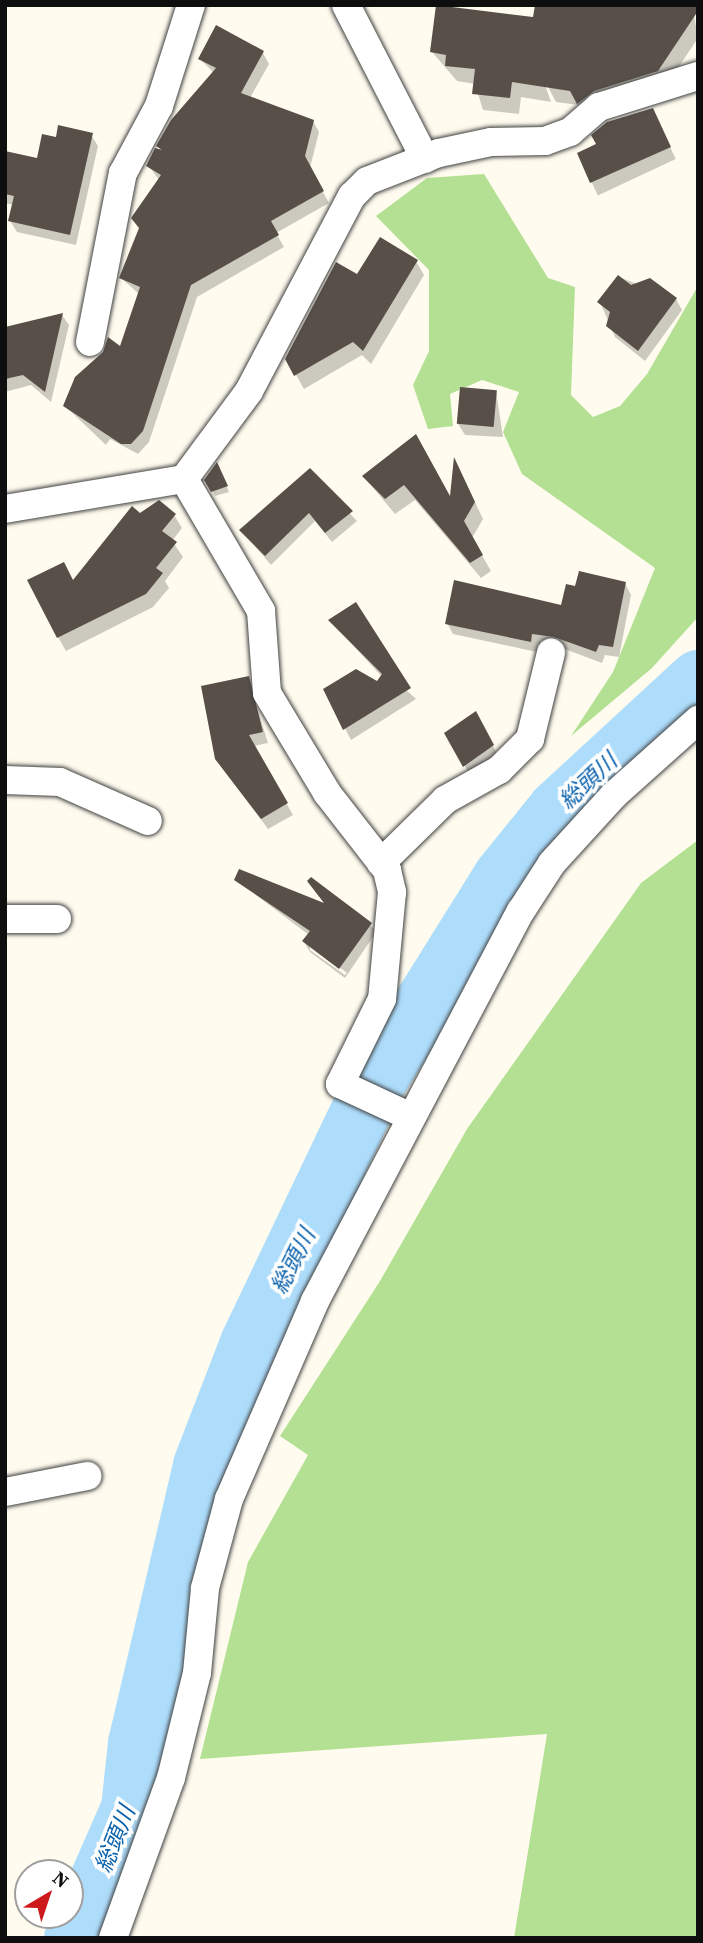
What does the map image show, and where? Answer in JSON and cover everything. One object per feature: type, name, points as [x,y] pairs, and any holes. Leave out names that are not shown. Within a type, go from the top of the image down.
[{"type":"street","points":[[90,342],[123,173],[159,106],[191,5]]},
{"type":"street","points":[[346,5],[425,159]]},
{"type":"street","points":[[5,509],[184,479],[249,391],[352,196],[367,181],[425,159],[491,142],[545,141],[570,132],[599,107],[698,76]]},
{"type":"street","points":[[184,479],[261,611],[267,692],[327,793],[381,863],[392,892],[382,999],[340,1084],[411,1116]]},
{"type":"street","points":[[381,863],[444,800],[499,770],[530,739],[551,653]]},
{"type":"street","points":[[113,1938],[172,1778],[197,1673],[205,1588],[229,1499],[315,1301],[411,1116],[552,863],[614,795],[698,720]]},
{"type":"street","points":[[5,780],[60,782],[148,821]]},
{"type":"street","points":[[5,919],[57,919]]},
{"type":"street","points":[[5,1492],[87,1476]]},
{"type":"green space","points":[[484,174],[548,278],[575,287],[571,395],[593,417],[620,406],[647,374],[698,286],[698,617],[652,668],[571,736],[613,672],[655,568],[522,474],[503,432],[519,392],[482,380],[450,394],[453,426],[428,429],[413,385],[429,351],[429,270],[376,216],[427,178]]},
{"type":"green space","points":[[698,840],[698,1938],[514,1938],[547,1734],[200,1759],[248,1562],[308,1455],[280,1436],[380,1281],[467,1129],[641,883]]},
{"type":"building","points":[[436,5],[533,17],[535,5],[698,5],[698,11],[658,71],[594,91],[577,104],[570,91],[512,82],[510,98],[472,94],[475,69],[445,66],[446,55],[430,52]]},
{"type":"building","points":[[216,25],[264,51],[241,93],[314,120],[305,156],[324,191],[271,221],[279,235],[191,285],[143,431],[131,444],[121,444],[63,406],[75,377],[103,352],[108,337],[120,346],[140,287],[119,278],[139,228],[131,218],[161,175],[146,166],[155,148],[162,150],[156,146],[171,120],[216,68],[198,59]]},
{"type":"building","points":[[653,108],[671,147],[590,183],[577,153],[596,144],[591,135],[607,122]]},
{"type":"building","points":[[58,125],[93,133],[70,235],[8,221],[14,196],[5,194],[5,151],[37,158],[42,134],[56,137]]},
{"type":"building","points":[[380,237],[418,260],[363,351],[353,342],[294,376],[285,359],[336,262],[357,274]]},
{"type":"building","points":[[618,275],[631,285],[650,278],[677,298],[638,351],[606,326],[610,312],[597,302]]},
{"type":"building","points":[[63,313],[45,392],[23,375],[5,379],[5,327]]},
{"type":"building","points":[[460,387],[497,390],[494,427],[457,424]]},
{"type":"building","points":[[416,434],[450,496],[454,457],[475,502],[464,521],[483,555],[470,563],[404,485],[385,499],[362,476]]},
{"type":"building","points":[[217,462],[228,486],[211,492],[204,480]]},
{"type":"building","points":[[310,468],[353,511],[325,533],[309,513],[265,556],[239,530]]},
{"type":"building","points":[[159,500],[176,514],[162,531],[177,542],[156,568],[163,573],[146,594],[57,638],[27,580],[64,562],[73,580],[132,506],[140,513]]},
{"type":"building","points":[[579,571],[626,582],[613,647],[599,645],[596,652],[554,637],[532,634],[531,642],[445,624],[454,580],[561,605],[566,584],[575,586]]},
{"type":"building","points":[[356,602],[411,688],[343,730],[323,689],[356,669],[377,681],[382,674],[328,620]]},
{"type":"building","points":[[249,676],[263,732],[249,735],[288,803],[261,819],[215,759],[201,686]]},
{"type":"building","points":[[476,711],[494,745],[463,767],[444,733]]},
{"type":"building","points":[[239,869],[324,903],[307,881],[311,877],[372,923],[339,969],[302,941],[310,931],[234,880]]},
{"type":"waterway","name":"総頭川","points":[[74,1938],[131,1808],[138,1743],[203,1465],[250,1343],[373,1085],[503,877],[557,810],[698,680]]}]
